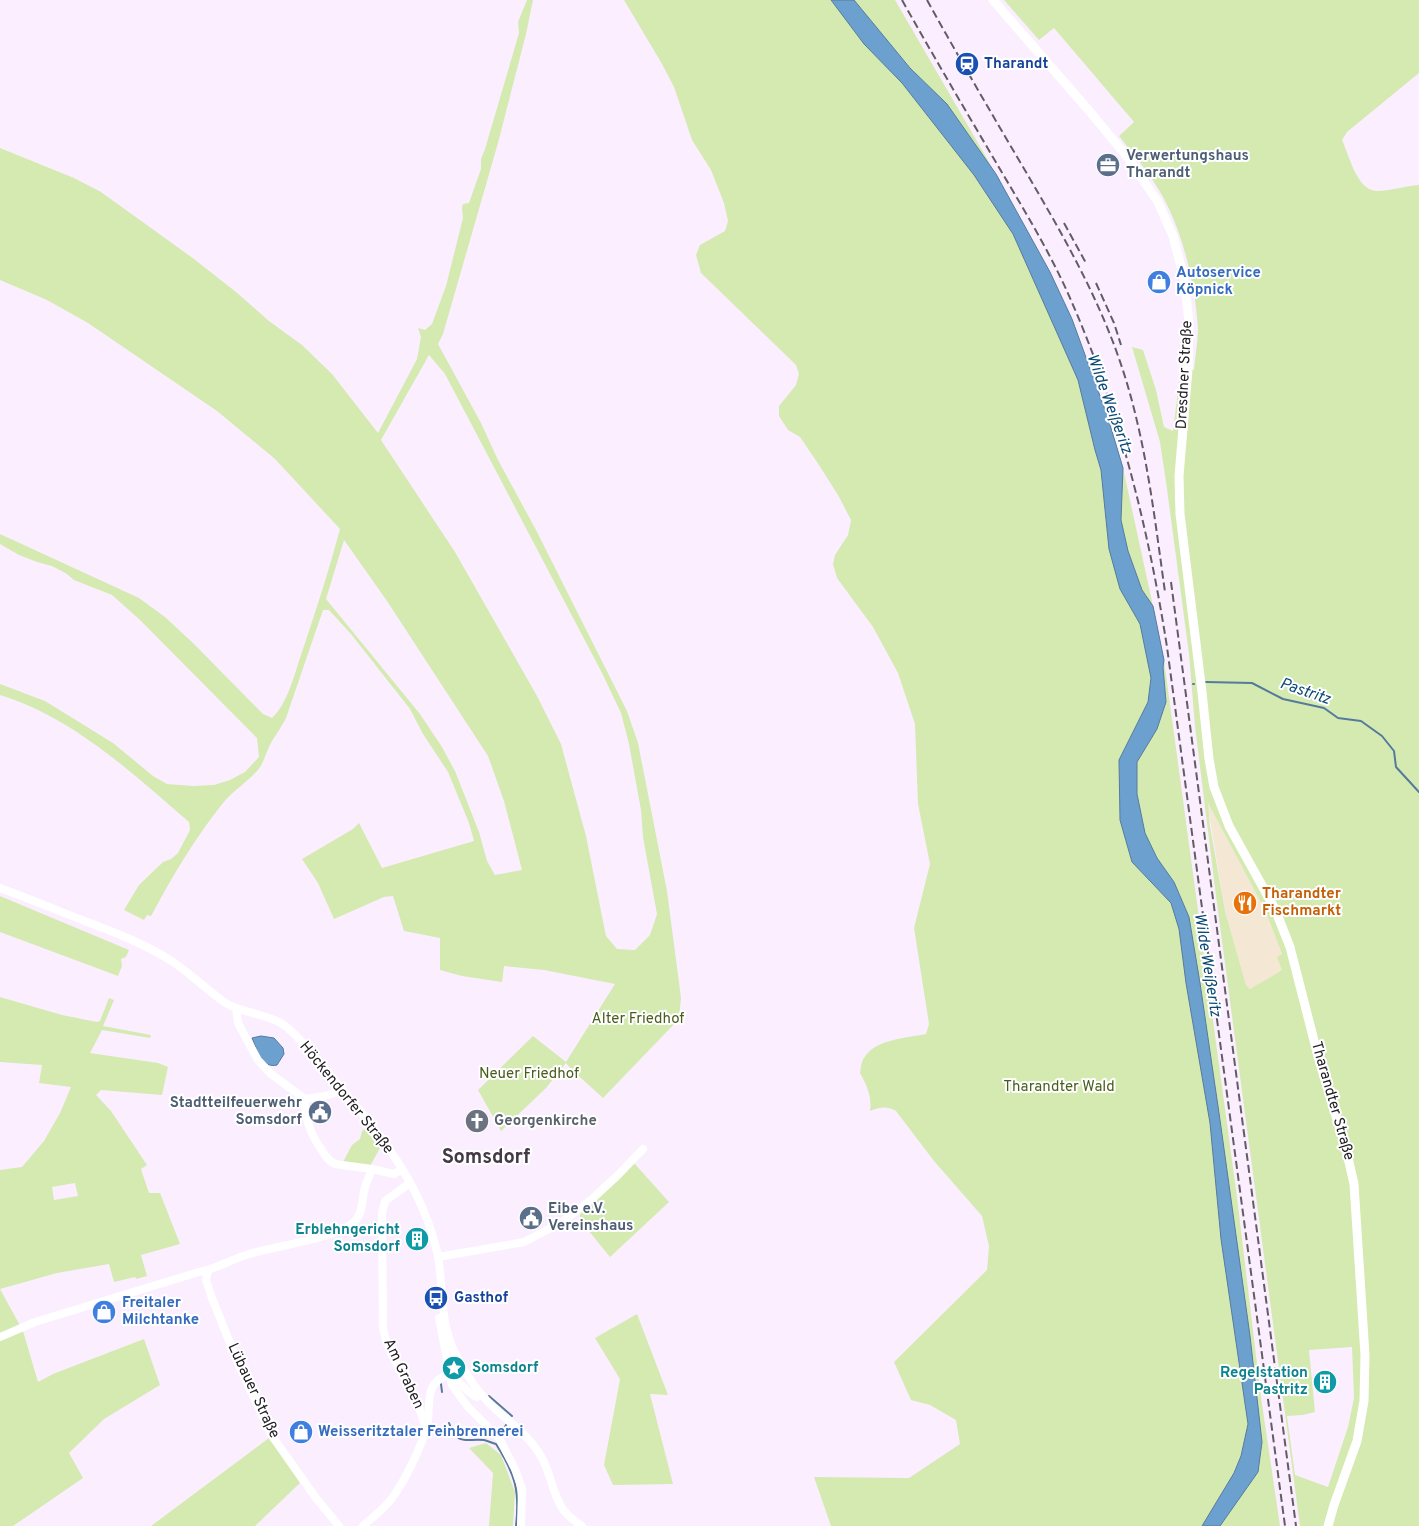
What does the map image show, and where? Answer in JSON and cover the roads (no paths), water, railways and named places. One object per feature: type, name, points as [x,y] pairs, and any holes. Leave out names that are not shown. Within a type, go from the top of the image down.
[{"type":"main road","name":"Dresdner Straße","points":[[993,0],[1128,158],[1166,217],[1173,236],[1184,278],[1189,322],[1179,476],[1180,514],[1202,692]]},
{"type":"main road","name":"Tharandter Straße","points":[[1202,692],[1214,787],[1228,826],[1267,894],[1285,935],[1319,1060],[1346,1149],[1354,1184],[1365,1346],[1364,1401],[1357,1441],[1328,1526]]},
{"type":"street","name":"Höckendorfer Straße","points":[[0,888],[125,937],[157,953],[173,962],[226,1003],[236,1008],[254,1012],[283,1025],[302,1043],[375,1130],[410,1183],[426,1217],[438,1258],[443,1317],[455,1353],[480,1394],[522,1430],[531,1441],[546,1464],[562,1509],[582,1526]]},
{"type":"street","points":[[236,1008],[238,1023],[258,1060],[272,1074],[305,1099],[326,1096],[343,1090]]},
{"type":"street","points":[[305,1099],[308,1126],[313,1137],[330,1161],[335,1164],[394,1174],[402,1170]]},
{"type":"street","points":[[438,1258],[524,1242],[562,1222],[591,1200],[643,1149]]},
{"type":"street","points":[[0,1337],[35,1322],[199,1272],[208,1271],[233,1259],[249,1254],[336,1232],[351,1225],[359,1215],[372,1169]]},
{"type":"street","name":"Am Graben","points":[[410,1183],[385,1201],[382,1213],[384,1334],[413,1394],[426,1428]]},
{"type":"street","name":"Lübauer Straße","points":[[208,1271],[206,1280],[212,1298],[239,1366],[272,1436],[338,1526]]},
{"type":"street","points":[[439,1318],[452,1385],[460,1397],[499,1438],[515,1469],[522,1489],[521,1526]]},
{"type":"street","points":[[362,1526],[387,1505],[409,1468],[426,1428],[431,1389],[443,1376],[450,1374]]},
{"type":"street","points":[[450,1374],[473,1396],[477,1397],[480,1394]]},
{"type":"water","points":[[831,0],[854,0],[910,68],[947,104],[996,174],[1050,272],[1072,319],[1108,418],[1123,468],[1121,520],[1128,551],[1142,590],[1153,606],[1164,660],[1166,702],[1157,729],[1137,762],[1137,794],[1145,833],[1157,858],[1174,882],[1189,917],[1220,1120],[1250,1336],[1262,1442],[1258,1472],[1220,1526],[1202,1526],[1234,1473],[1241,1456],[1248,1424],[1221,1239],[1210,1123],[1186,983],[1179,929],[1171,903],[1132,862],[1120,820],[1119,760],[1148,702],[1151,678],[1140,624],[1120,589],[1109,549],[1101,470],[1078,380],[1013,234],[974,175],[902,83],[864,44]]},
{"type":"water","points":[[261,1036],[274,1038],[283,1048],[284,1054],[277,1065],[267,1064],[258,1052],[252,1038]]},
{"type":"waterway","name":"Pastritz","points":[[1206,682],[1252,683],[1283,699],[1324,708],[1338,718],[1361,721],[1382,736],[1394,751],[1396,767],[1419,792]]},
{"type":"waterway","points":[[441,1384],[442,1392]]},
{"type":"waterway","points":[[489,1396],[512,1416]]},
{"type":"waterway","points":[[449,1423],[456,1436],[463,1440],[484,1440],[496,1444],[508,1464],[515,1483],[517,1502],[516,1526]]},
{"type":"waterway","points":[[500,1435],[506,1425]]},
{"type":"railway","points":[[902,0],[1052,260],[1066,289],[1101,375],[1140,510],[1167,647],[1285,1526]]},
{"type":"railway","points":[[927,0],[1067,244],[1106,324],[1126,380],[1140,432],[1150,485],[1165,592]]},
{"type":"railway","points":[[1064,223],[1087,265]]},
{"type":"railway","points":[[1096,283],[1114,323],[1121,345]]},
{"type":"railway","points":[[1171,582],[1296,1526]]},
{"type":"place","name":"Tharandt","points":[[967,64]]},
{"type":"place","name":"Verwertungshaus Tharandt","points":[[1108,165]]},
{"type":"place","name":"Autoservice Köpnick","points":[[1159,282]]},
{"type":"place","name":"Tharandter Fischmarkt","points":[[1245,903]]},
{"type":"place","name":"Stadtteilfeuerwehr Somsdorf","points":[[320,1112]]},
{"type":"place","name":"Georgenkirche","points":[[477,1121]]},
{"type":"place","name":"Eibe e.V. Vereinshaus","points":[[531,1218]]},
{"type":"place","name":"Erblehngericht Somsdorf","points":[[417,1239]]},
{"type":"place","name":"Gasthof","points":[[436,1298]]},
{"type":"place","name":"Freitaler Milchtanke","points":[[104,1312]]},
{"type":"place","name":"Somsdorf","points":[[454,1368]]},
{"type":"place","name":"Regelstation Pastritz","points":[[1325,1382]]},
{"type":"place","name":"Weisseritztaler Feinbrennerei","points":[[301,1432]]},
{"type":"district","name":"Somsdorf","points":[[486,1158]]},
{"type":"water label","name":"Wilde Weißeritz","points":[[1109,404]]},
{"type":"water label","name":"Wilde Weißeritz","points":[[1207,965]]},
{"type":"park label","name":"Alter Friedhof","points":[[638,1019]]},
{"type":"park label","name":"Neuer Friedhof","points":[[529,1074]]},
{"type":"park label","name":"Tharandter Wald","points":[[1059,1087]]}]
